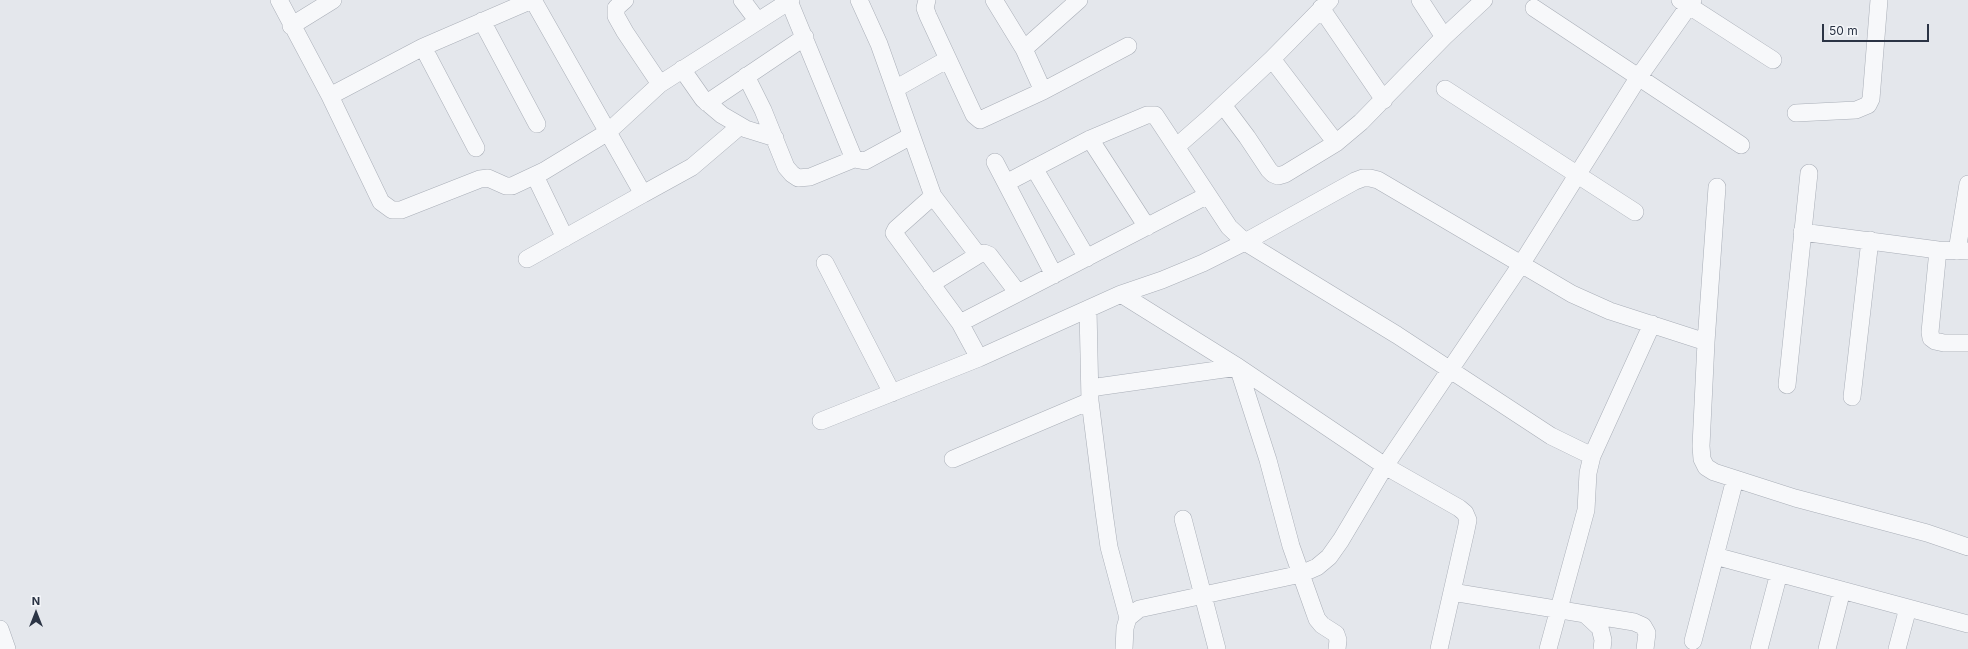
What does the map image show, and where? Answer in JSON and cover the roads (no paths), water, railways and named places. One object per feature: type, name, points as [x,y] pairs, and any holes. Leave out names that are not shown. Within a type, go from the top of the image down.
[{"type":"street","points":[[279,0],[291,26],[330,96],[381,202],[392,210],[401,210],[480,179],[488,178],[506,186],[512,186],[535,176],[608,132],[660,84],[757,20],[790,1],[854,159]]},
{"type":"street","points":[[291,26],[334,0]]},
{"type":"street","points":[[330,96],[422,47],[533,0],[643,194]]},
{"type":"street","points":[[624,0],[616,8],[616,16],[624,32],[660,84]]},
{"type":"street","points":[[742,0],[757,20]]},
{"type":"street","points":[[859,0],[879,44],[933,196],[978,255]]},
{"type":"street","points":[[927,0],[925,8],[976,119],[980,120],[1043,91],[1128,46]]},
{"type":"street","points":[[994,0],[1024,49],[1043,91]]},
{"type":"street","points":[[1024,49],[1079,0]]},
{"type":"street","points":[[1420,0],[1444,37]]},
{"type":"street","points":[[1223,105],[1273,174],[1278,176],[1285,174],[1336,143],[1361,122],[1444,37],[1484,0]]},
{"type":"street","points":[[1796,112],[1856,110],[1868,105],[1871,99],[1879,0]]},
{"type":"street","points":[[1124,649],[1124,628],[1128,618],[1139,609],[1301,574],[1316,567],[1329,557],[1386,466],[1522,263],[1576,175],[1687,2],[1773,60]]},
{"type":"street","points":[[1176,147],[1272,59],[1325,4],[1384,100]]},
{"type":"street","points":[[1534,8],[1741,145]]},
{"type":"street","points":[[482,21],[537,124]]},
{"type":"street","points":[[707,103],[804,37]]},
{"type":"street","points":[[422,47],[476,148]]},
{"type":"street","points":[[895,89],[948,59]]},
{"type":"street","points":[[1272,59],[1336,143]]},
{"type":"street","points":[[682,69],[707,103],[722,115],[740,126],[775,138]]},
{"type":"street","points":[[746,76],[775,138],[786,166],[792,174],[798,178],[810,177],[854,159],[864,161],[911,136]]},
{"type":"street","points":[[1445,89],[1635,212]]},
{"type":"street","points":[[1006,183],[1090,139],[1151,114],[1158,118],[1229,227],[1245,242],[1451,370],[1552,436],[1592,456]]},
{"type":"street","points":[[527,259],[692,167],[740,126]]},
{"type":"street","points":[[1090,139],[1147,227]]},
{"type":"street","points":[[994,162],[1054,275]]},
{"type":"street","points":[[1034,168],[1087,258]]},
{"type":"street","points":[[1787,385],[1809,173]]},
{"type":"street","points":[[535,176],[565,238]]},
{"type":"street","points":[[821,421],[980,358],[1121,294],[1162,280],[1203,263],[1363,178],[1378,180],[1585,300],[1610,312],[1706,342]]},
{"type":"street","points":[[1802,232],[1938,250],[1963,251],[1968,184]]},
{"type":"street","points":[[1717,187],[1706,342],[1702,459],[1706,467],[1714,472],[1734,479],[1795,498],[1927,533],[1968,547]]},
{"type":"street","points":[[933,196],[896,228],[894,233],[960,323],[980,358]]},
{"type":"street","points":[[960,323],[1208,196]]},
{"type":"street","points":[[1852,397],[1870,240]]},
{"type":"street","points":[[1938,250],[1930,332],[1931,338],[1935,341],[1944,343],[1968,343]]},
{"type":"street","points":[[931,284],[978,255],[984,253],[989,255],[1018,293]]},
{"type":"street","points":[[825,262],[892,393]]},
{"type":"street","points":[[1121,294],[1238,367],[1386,466],[1459,508],[1465,513],[1468,520],[1439,649]]},
{"type":"street","points":[[1088,309],[1090,395],[1109,547],[1128,618]]},
{"type":"street","points":[[1548,649],[1586,510],[1588,473],[1592,456],[1652,324]]},
{"type":"street","points":[[953,459],[1090,395],[1238,367]]},
{"type":"street","points":[[1238,367],[1268,460],[1291,546],[1317,619],[1322,626],[1336,634],[1338,640],[1337,649]]},
{"type":"street","points":[[1693,641],[1734,479]]},
{"type":"street","points":[[1183,518],[1201,596],[1217,649]]},
{"type":"street","points":[[1715,556],[1968,624]]},
{"type":"street","points":[[1759,649],[1779,573]]},
{"type":"street","points":[[1827,649],[1842,590]]},
{"type":"street","points":[[1452,592],[1634,622],[1643,626],[1647,633],[1644,649]]},
{"type":"street","points":[[1897,649],[1908,608]]},
{"type":"street","points":[[1585,614],[1600,628],[1603,640],[1602,649]]},
{"type":"street","points":[[0,629],[6,649]]}]
